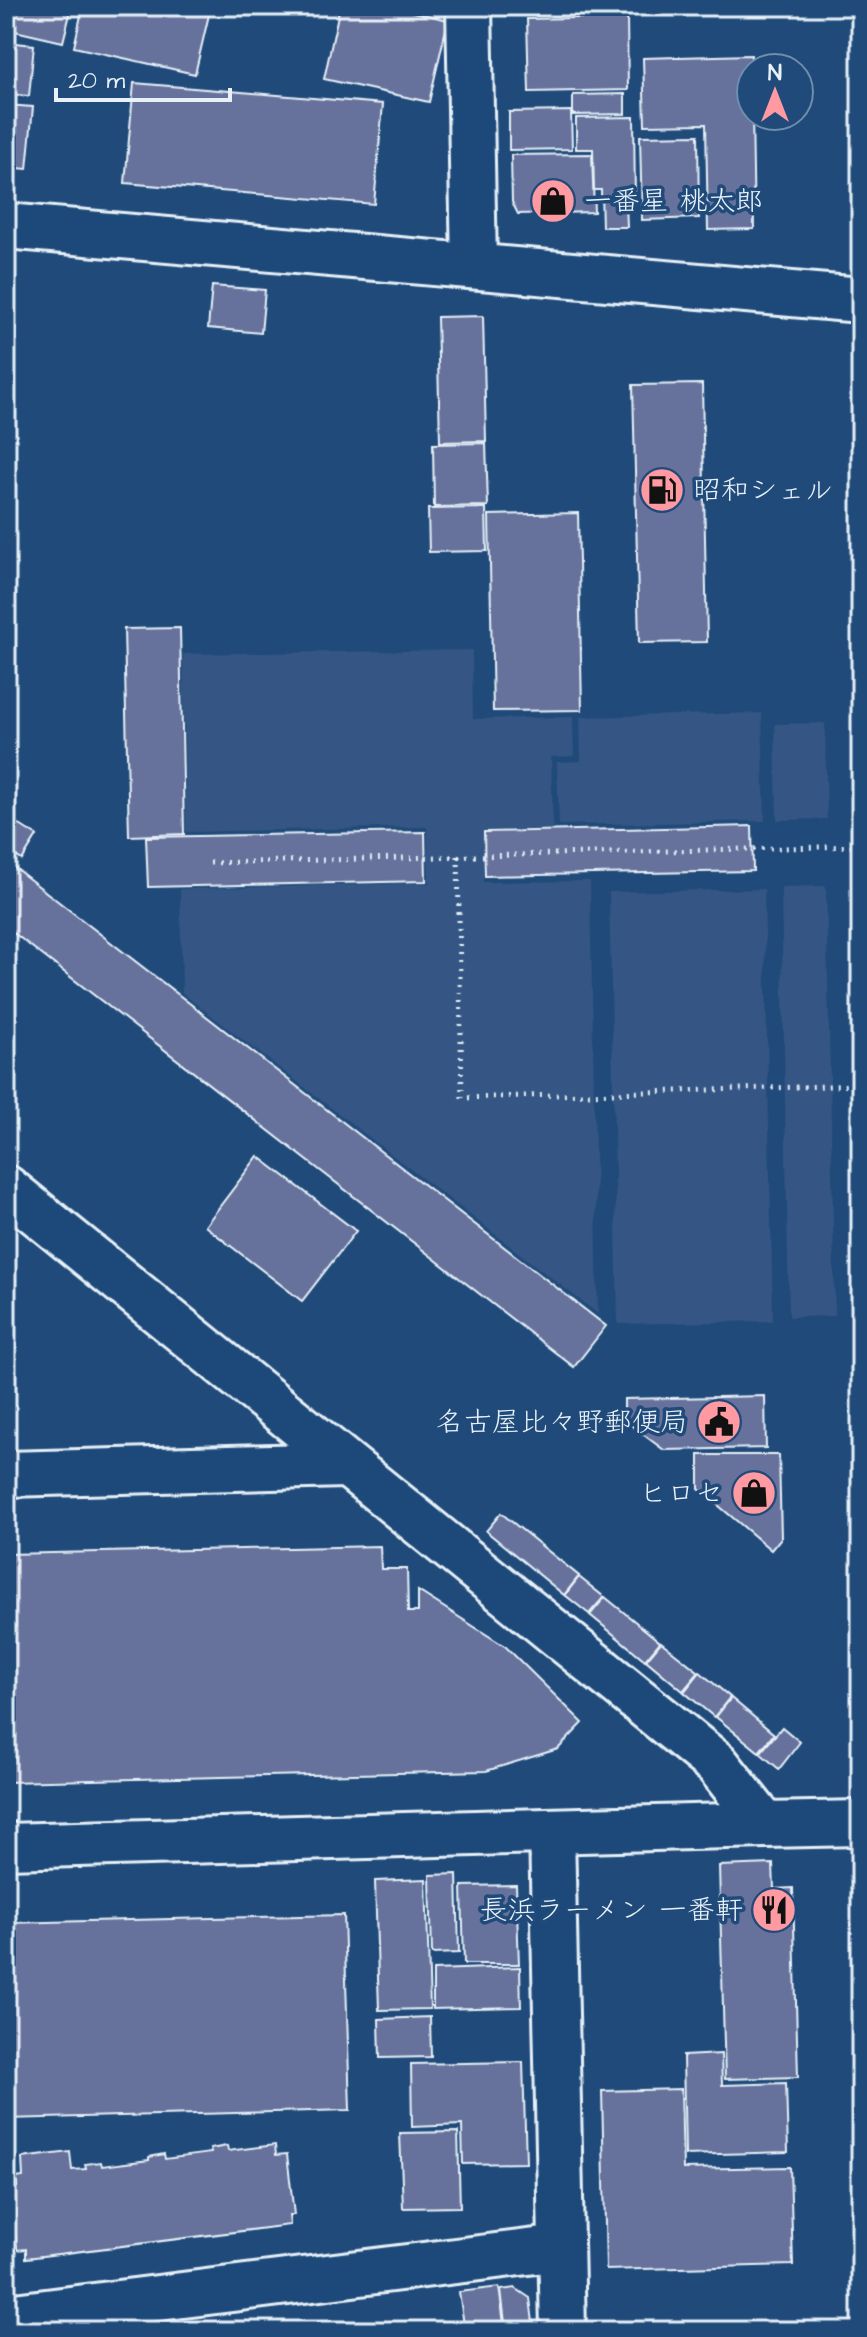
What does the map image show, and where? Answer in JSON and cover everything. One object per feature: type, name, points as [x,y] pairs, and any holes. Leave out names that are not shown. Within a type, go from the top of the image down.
[{"type":"street","points":[[469,6],[474,265]]},
{"type":"street","points":[[6,226],[861,300]]},
{"type":"street","points":[[6,1188],[717,1764],[765,1825]]},
{"type":"street","points":[[6,1474],[345,1465]]},
{"type":"street","points":[[6,1846],[861,1823]]},
{"type":"street","points":[[552,1832],[563,2331]]},
{"type":"street","points":[[6,2317],[560,2248]]},
{"type":"path","points":[[210,863],[859,846]]},
{"type":"path","points":[[458,856],[462,1098],[861,1085]]},
{"type":"shaded area","points":[[472,650],[473,719],[573,717],[574,756],[551,757],[553,829],[483,830],[483,882],[590,881],[598,1314],[182,993],[180,889],[429,883],[427,827],[186,832],[183,654]]},
{"type":"shaded area","points":[[762,713],[765,821],[559,825],[557,762],[581,761],[580,717]]},
{"type":"shaded area","points":[[825,723],[827,819],[777,820],[775,724]]},
{"type":"shaded area","points":[[826,886],[835,1316],[789,1317],[781,887]]},
{"type":"shaded area","points":[[764,889],[773,1321],[618,1324],[609,892]]},
{"type":"building","points":[[6,6],[72,6],[63,42],[6,29]]},
{"type":"building","points":[[83,6],[211,6],[195,74],[74,47]]},
{"type":"building","points":[[340,6],[388,6],[448,20],[429,102],[324,79]]},
{"type":"building","points":[[584,6],[584,7],[517,8]]},
{"type":"building","points":[[594,6],[627,6],[628,9],[594,9]]},
{"type":"building","points":[[627,17],[628,90],[529,92],[527,19]]},
{"type":"building","points":[[6,42],[34,45],[29,96],[6,94]]},
{"type":"building","points":[[735,55],[735,132],[752,132],[754,229],[708,230],[706,124],[645,125],[643,58]]},
{"type":"building","points":[[134,83],[383,104],[374,204],[125,183]]},
{"type":"building","points":[[625,94],[625,114],[573,115],[573,95]]},
{"type":"building","points":[[6,105],[33,107],[27,169],[6,167]]},
{"type":"building","points":[[571,111],[572,149],[509,150],[509,112]]},
{"type":"building","points":[[634,117],[635,202],[626,202],[627,227],[602,227],[601,190],[594,190],[593,149],[576,149],[576,118]]},
{"type":"building","points":[[698,135],[699,218],[642,220],[640,136]]},
{"type":"building","points":[[592,154],[594,212],[518,214],[512,202],[511,155]]},
{"type":"building","points":[[212,286],[265,290],[261,333],[208,328]]},
{"type":"building","points":[[483,316],[486,441],[440,442],[437,317]]},
{"type":"building","points":[[702,384],[707,642],[639,643],[633,385]]},
{"type":"building","points":[[486,443],[488,506],[434,507],[433,444]]},
{"type":"building","points":[[486,508],[487,551],[429,552],[428,509]]},
{"type":"building","points":[[578,513],[582,710],[493,711],[489,515]]},
{"type":"building","points":[[180,628],[184,834],[129,836],[124,629]]},
{"type":"building","points":[[7,817],[37,836],[22,860],[6,850]]},
{"type":"building","points":[[752,826],[753,871],[485,876],[484,832]]},
{"type":"building","points":[[425,832],[426,881],[148,887],[146,837]]},
{"type":"building","points":[[6,861],[606,1326],[574,1367],[6,927]]},
{"type":"building","points":[[258,1156],[356,1231],[302,1301],[205,1226]]},
{"type":"building","points":[[765,1396],[766,1448],[664,1450],[624,1420],[624,1399]]},
{"type":"building","points":[[699,1455],[779,1455],[781,1538],[771,1550],[699,1489]]},
{"type":"building","points":[[501,1513],[579,1576],[564,1595],[486,1531]]},
{"type":"building","points":[[380,1546],[381,1569],[407,1569],[408,1612],[418,1612],[418,1591],[506,1647],[583,1723],[558,1749],[486,1771],[6,1782],[6,1554]]},
{"type":"building","points":[[579,1577],[604,1597],[589,1614],[565,1595]]},
{"type":"building","points":[[605,1597],[660,1642],[645,1660],[590,1615]]},
{"type":"building","points":[[661,1642],[699,1672],[683,1691],[646,1660]]},
{"type":"building","points":[[700,1672],[730,1697],[714,1717],[684,1692]]},
{"type":"building","points":[[731,1698],[774,1734],[759,1752],[716,1717]]},
{"type":"building","points":[[782,1727],[800,1742],[779,1769],[760,1753]]},
{"type":"building","points":[[773,1864],[774,1889],[793,1888],[798,2077],[725,2079],[719,1866]]},
{"type":"building","points":[[457,1874],[459,1953],[432,1954],[430,1875]]},
{"type":"building","points":[[426,1879],[430,2009],[379,2010],[375,1881]]},
{"type":"building","points":[[516,1885],[519,1964],[464,1964],[462,1886]]},
{"type":"building","points":[[344,1915],[350,2110],[6,2119],[6,1923]]},
{"type":"building","points":[[520,1967],[521,2007],[433,2009],[433,1970]]},
{"type":"building","points":[[430,2017],[431,2057],[380,2058],[379,2019]]},
{"type":"building","points":[[721,2054],[722,2085],[786,2083],[788,2152],[685,2155],[683,2056]]},
{"type":"building","points":[[523,2062],[526,2163],[463,2164],[462,2125],[412,2127],[411,2064]]},
{"type":"building","points":[[681,2089],[683,2169],[790,2167],[793,2265],[606,2270],[602,2091]]},
{"type":"building","points":[[458,2132],[460,2207],[403,2208],[400,2133]]},
{"type":"building","points":[[275,2145],[276,2155],[287,2154],[294,2215],[289,2215],[290,2225],[26,2258],[26,2249],[17,2250],[9,2188],[17,2187],[16,2178],[23,2177],[22,2158],[70,2152],[72,2170],[86,2169],[85,2164],[101,2162],[102,2166],[149,2160],[149,2157],[164,2154],[165,2159],[211,2153],[210,2149],[227,2146],[228,2151]]},
{"type":"building","points":[[499,2287],[505,2331],[465,2331],[459,2292]]},
{"type":"building","points":[[515,2288],[530,2298],[534,2331],[506,2331],[501,2290]]},
{"type":"place","name":"一番星 桃太郎","points":[[553,201]]},
{"type":"place","name":"昭和シェル","points":[[662,490]]},
{"type":"place","name":"名古屋比々野郵便局","points":[[719,1422]]},
{"type":"place","name":"ヒロセ","points":[[754,1493]]},
{"type":"place","name":"長浜ラーメン 一番軒","points":[[774,1910]]}]
